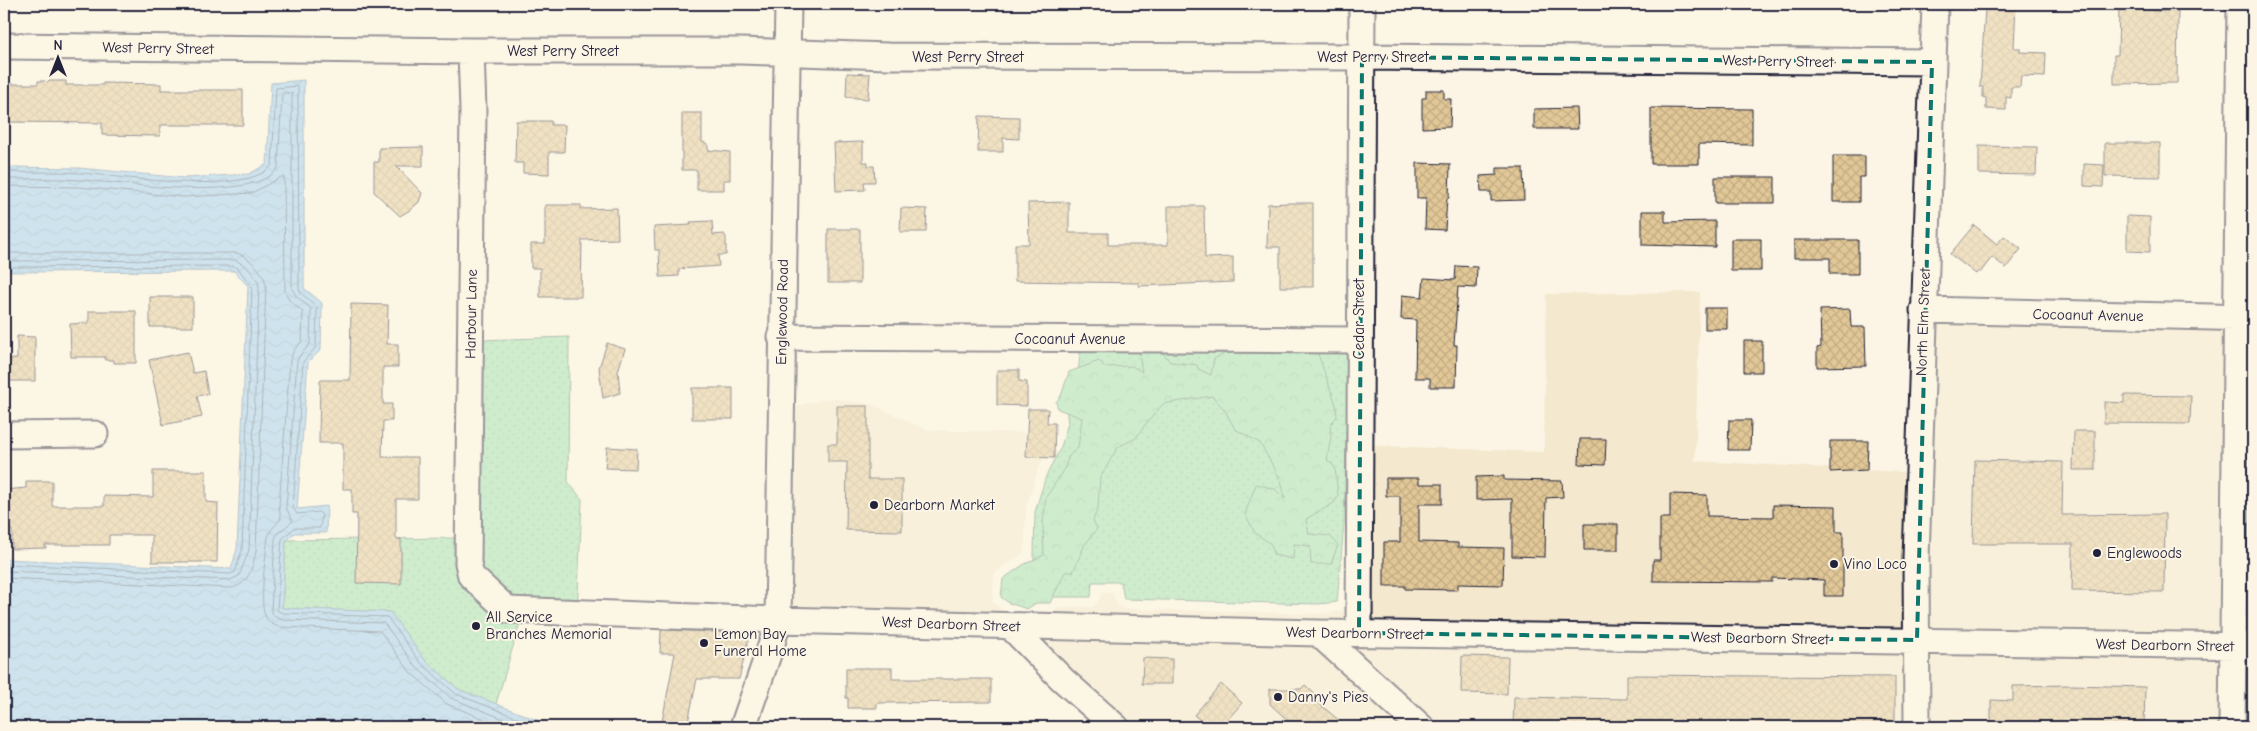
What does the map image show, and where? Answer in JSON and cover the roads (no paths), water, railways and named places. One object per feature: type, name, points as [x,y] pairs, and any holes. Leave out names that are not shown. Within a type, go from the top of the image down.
[{"type":"street","name":"Englewood Road","points":[[743,727],[778,620],[781,337],[788,4]]},
{"type":"street","name":"Cedar Street","points":[[1358,633],[1362,4]]},
{"type":"street","name":"North Elm Street","points":[[1917,727],[1916,558],[1923,310],[1935,4]]},
{"type":"street","points":[[2232,727],[2243,646],[2245,318],[2240,4]]},
{"type":"street","name":"West Perry Street","points":[[4,46],[471,51],[740,51],[888,56],[1362,57],[1932,62]]},
{"type":"street","name":"Harbour Lane","points":[[471,51],[473,110],[468,563],[471,576]]},
{"type":"street","name":"Cocoanut Avenue","points":[[1923,310],[2245,318]]},
{"type":"street","name":"Cocoanut Avenue","points":[[781,337],[1359,340]]},
{"type":"street","points":[[4,434],[95,434]]},
{"type":"street","name":"West Dearborn Street","points":[[471,576],[508,610],[778,620],[1318,633],[2243,646]]},
{"type":"street","points":[[1010,626],[1062,679],[1116,727]]},
{"type":"street","points":[[1318,633],[1421,727]]},
{"type":"water","points":[[304,80],[304,288],[322,303],[321,350],[308,362],[297,509],[327,506],[326,533],[295,533],[286,540],[282,608],[390,612],[425,660],[458,689],[555,727],[4,727],[4,559],[231,569],[237,549],[248,286],[234,271],[4,272],[4,167],[79,168],[184,178],[249,174],[267,164],[271,83]]},
{"type":"place","name":"Dearborn Market","points":[[874,505]]},
{"type":"place","name":"Englewoods","points":[[2097,553]]},
{"type":"place","name":"Vino Loco","points":[[1834,564]]},
{"type":"place","name":"All Service Branches Memorial","points":[[476,626]]},
{"type":"place","name":"Lemon Bay Funeral Home","points":[[704,643]]},
{"type":"place","name":"Danny's Pies","points":[[1278,697]]}]
